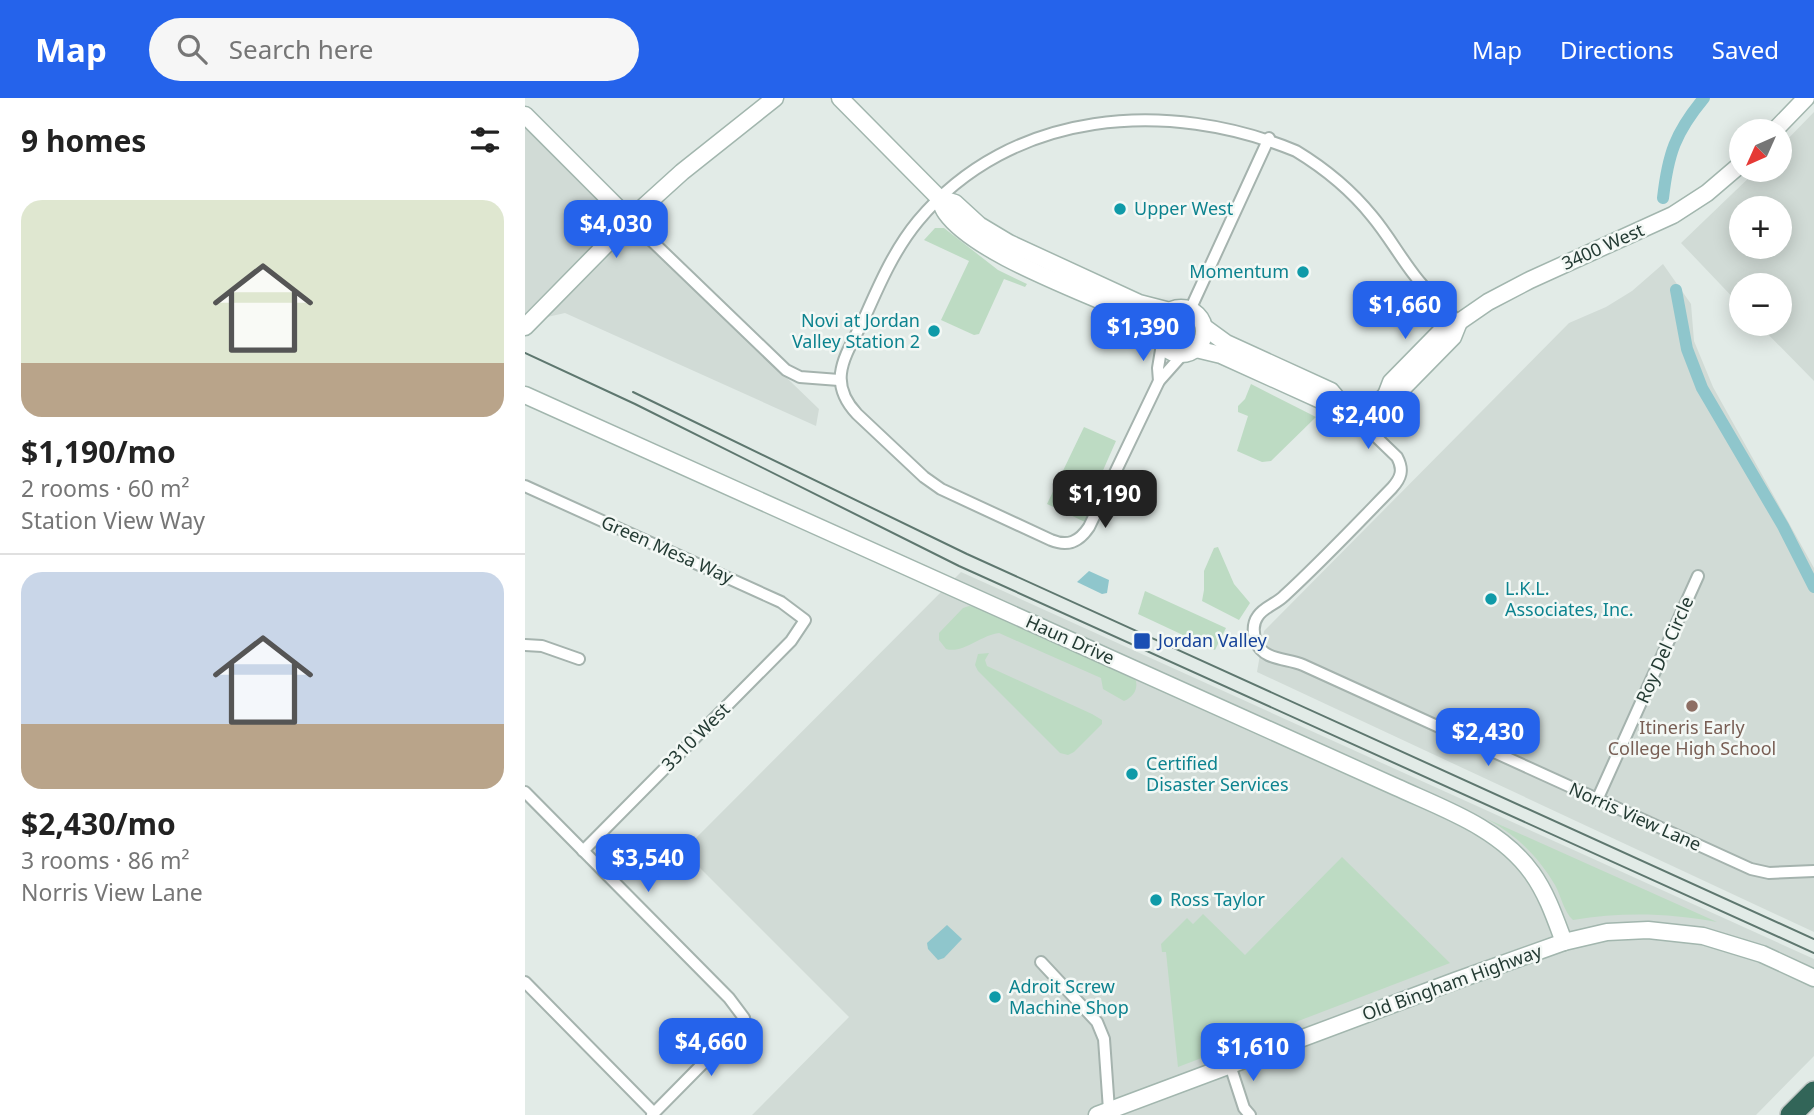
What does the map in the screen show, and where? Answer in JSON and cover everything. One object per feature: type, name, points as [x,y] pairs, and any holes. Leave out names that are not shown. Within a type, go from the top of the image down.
[{"type":"highway","points":[[1791,1115],[1814,1092]]},
{"type":"street","points":[[525,327],[630,219],[682,172],[775,98]]},
{"type":"street","points":[[840,98],[939,198],[946,213],[986,246],[1133,316],[1160,338],[1168,350],[1221,355],[1327,403],[1341,403]]},
{"type":"street","points":[[1786,119],[1806,98]]},
{"type":"street","points":[[939,198],[955,204],[979,225],[1009,243],[1139,303],[1170,311],[1180,308],[1190,310],[1199,316],[1204,327],[1203,339],[1159,381],[1089,527],[1078,540],[1062,544],[950,494],[932,483],[851,408],[841,391],[839,380],[843,364],[893,258],[916,223],[939,198],[970,170],[1007,147],[1051,127],[1097,115],[1142,112],[1191,114],[1239,125],[1295,150],[1356,198],[1373,216],[1422,284],[1459,323]]},
{"type":"street","points":[[525,115],[786,370],[800,377],[839,380]]},
{"type":"street","points":[[1190,310],[1269,138]]},
{"type":"street","name":"3400 West","points":[[1359,420],[1386,395],[1400,391],[1453,337],[1459,323],[1507,291],[1684,208],[1729,174]]},
{"type":"street","points":[[1159,381],[1159,324],[1170,311]]},
{"type":"street","points":[[1204,327],[1226,343],[1331,391],[1359,420]]},
{"type":"street","name":"Haun Drive","points":[[525,395],[1478,826],[1503,842],[1533,874],[1546,895],[1564,942]]},
{"type":"street","name":"Norris View Lane","points":[[1359,420],[1397,457],[1401,471],[1395,485],[1283,597],[1259,614],[1254,631],[1259,647],[1271,657],[1303,665],[1756,871],[1814,871]]},
{"type":"street","name":"Green Mesa Way","points":[[525,486],[781,602],[805,620]]},
{"type":"street","name":"Roy Del Circle","points":[[1597,800],[1698,576]]},
{"type":"street","name":"3310 West","points":[[583,851],[791,641],[805,620]]},
{"type":"street","points":[[525,645],[542,646],[579,659]]},
{"type":"street","points":[[525,792],[729,998],[744,1018],[729,1037],[653,1114],[525,982]]},
{"type":"street","name":"Old Bingham Highway","points":[[1103,1113],[1564,942],[1607,932],[1648,930],[1703,936],[1762,954],[1814,978]]},
{"type":"street","points":[[1041,962],[1097,1022],[1104,1039],[1103,1113]]},
{"type":"street","points":[[1230,1065],[1244,1108],[1250,1115]]},
{"type":"shaded area","points":[[1814,112],[1814,381],[1770,336],[1792,336],[1792,273],[1729,273],[1729,293],[1681,243],[1729,197],[1729,259],[1792,259],[1792,196],[1730,196],[1745,182],[1792,182],[1792,135]]},
{"type":"shaded area","points":[[525,125],[819,409],[816,426],[565,313],[525,322]]},
{"type":"shaded area","points":[[1663,264],[1691,304],[1694,341],[1713,387],[1814,568],[1814,932],[1257,672],[1264,631],[1569,323],[1606,307],[1632,291]]},
{"type":"shaded area","points":[[961,572],[1814,959],[1814,1056],[1756,1115],[752,1115],[849,1017],[683,851]]},
{"type":"green space","points":[[935,228],[944,228],[998,270],[1027,284],[1025,287],[1004,279],[979,334],[974,335],[941,320],[969,261],[924,240]]},
{"type":"green space","points":[[1251,384],[1316,417],[1271,461],[1262,462],[1237,451],[1248,416],[1238,412],[1238,406],[1245,399]]},
{"type":"green space","points":[[1084,427],[1116,441],[1089,502],[1085,522],[1047,504]]},
{"type":"green space","points":[[1218,547],[1234,584],[1250,603],[1239,620],[1202,601],[1204,571],[1214,548]]},
{"type":"green space","points":[[1145,591],[1226,628],[1215,650],[1138,614]]},
{"type":"green space","points":[[969,606],[1135,678],[1135,692],[1124,701],[1103,689],[1101,678],[999,633],[959,649],[946,649],[939,640],[939,633],[963,608]]},
{"type":"green space","points":[[989,653],[985,660],[987,666],[1092,714],[1102,720],[1102,724],[1074,752],[1068,755],[1060,753],[978,671],[975,665],[978,654]]},
{"type":"green space","points":[[1487,819],[1717,922],[1645,915],[1573,920],[1555,885],[1534,856],[1517,839]]},
{"type":"green space","points":[[1342,857],[1450,963],[1178,1067],[1166,952],[1162,952],[1161,944],[1187,918],[1193,924],[1203,914],[1245,955]]},
{"type":"water","points":[[1089,571],[1109,580],[1107,593],[1102,594],[1077,582]]},
{"type":"water","points":[[947,925],[962,939],[944,958],[938,960],[928,949],[927,943]]},
{"type":"waterway","points":[[1663,198],[1674,145],[1686,122],[1704,98]]},
{"type":"waterway","points":[[1676,290],[1687,349],[1702,388],[1783,526],[1814,587]]},
{"type":"tram line","points":[[525,353],[635,404],[959,566],[1814,953]]},
{"type":"tram line","points":[[633,392],[967,554],[1814,939]]},
{"type":"place","name":"Upper West","points":[[1120,209]]},
{"type":"place","name":"Momentum","points":[[1303,272]]},
{"type":"place","name":"Novi at Jordan Valley Station 2","points":[[934,331]]},
{"type":"place","name":"L.K.L. Associates, Inc.","points":[[1491,599]]},
{"type":"place","name":"Jordan Valley","points":[[1142,641]]},
{"type":"place","name":"Itineris Early College High School","points":[[1692,706]]},
{"type":"place","name":"Certified Disaster Services","points":[[1132,774]]},
{"type":"place","name":"Ross Taylor","points":[[1156,900]]},
{"type":"place","name":"Adroit Screw Machine Shop","points":[[995,997]]}]
